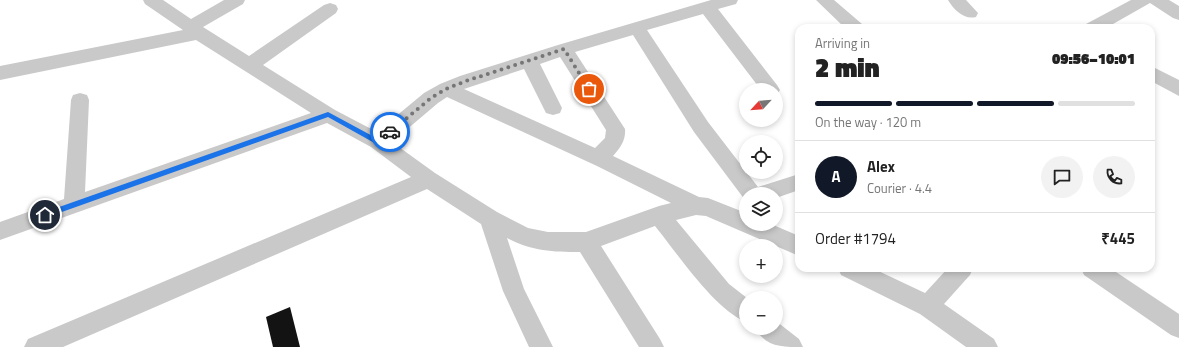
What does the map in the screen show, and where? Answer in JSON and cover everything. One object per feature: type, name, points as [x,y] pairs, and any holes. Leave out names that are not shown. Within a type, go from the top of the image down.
[{"type":"street","points":[[151,0],[194,30],[328,115],[378,142],[428,179],[490,218],[524,236],[548,242],[586,242],[660,215],[696,206],[708,207],[739,220]]},
{"type":"street","points":[[0,73],[194,30],[237,0]]},
{"type":"street","points":[[378,142],[431,98],[446,89],[564,49],[730,0]]},
{"type":"street","points":[[824,0],[851,24]]},
{"type":"street","points":[[956,0],[970,12]]},
{"type":"street","points":[[1099,24],[1144,0]]},
{"type":"street","points":[[1157,0],[1179,14]]},
{"type":"street","points":[[707,7],[766,83]]},
{"type":"street","points":[[250,66],[330,9]]},
{"type":"street","points":[[637,28],[701,127],[747,187]]},
{"type":"street","points":[[564,49],[615,129],[617,136],[615,140],[597,158]]},
{"type":"street","points":[[529,60],[553,108]]},
{"type":"street","points":[[1155,75],[1179,89]]},
{"type":"street","points":[[446,89],[657,186],[696,206]]},
{"type":"street","points":[[74,204],[80,100]]},
{"type":"street","points":[[0,231],[328,115]]},
{"type":"street","points":[[36,347],[428,179]]},
{"type":"street","points":[[783,187],[795,183]]},
{"type":"street","points":[[717,210],[739,202]]},
{"type":"street","points":[[660,215],[721,291],[739,305]]},
{"type":"street","points":[[490,218],[514,291],[541,347]]},
{"type":"street","points":[[765,231],[795,244]]},
{"type":"street","points":[[586,242],[652,347]]},
{"type":"street","points":[[857,272],[928,306],[986,347]]},
{"type":"street","points":[[928,306],[958,272]]},
{"type":"street","points":[[1098,272],[1179,326]]},
{"type":"street","points":[[776,335],[791,347]]},
{"type":"building","points":[[290,307],[300,347],[273,347],[266,317]]},
{"type":"way so far","points":[[390,132],[431,98],[446,89],[564,49],[589,89]]},
{"type":"route","points":[[45,215],[328,115],[378,142],[390,132]]}]
